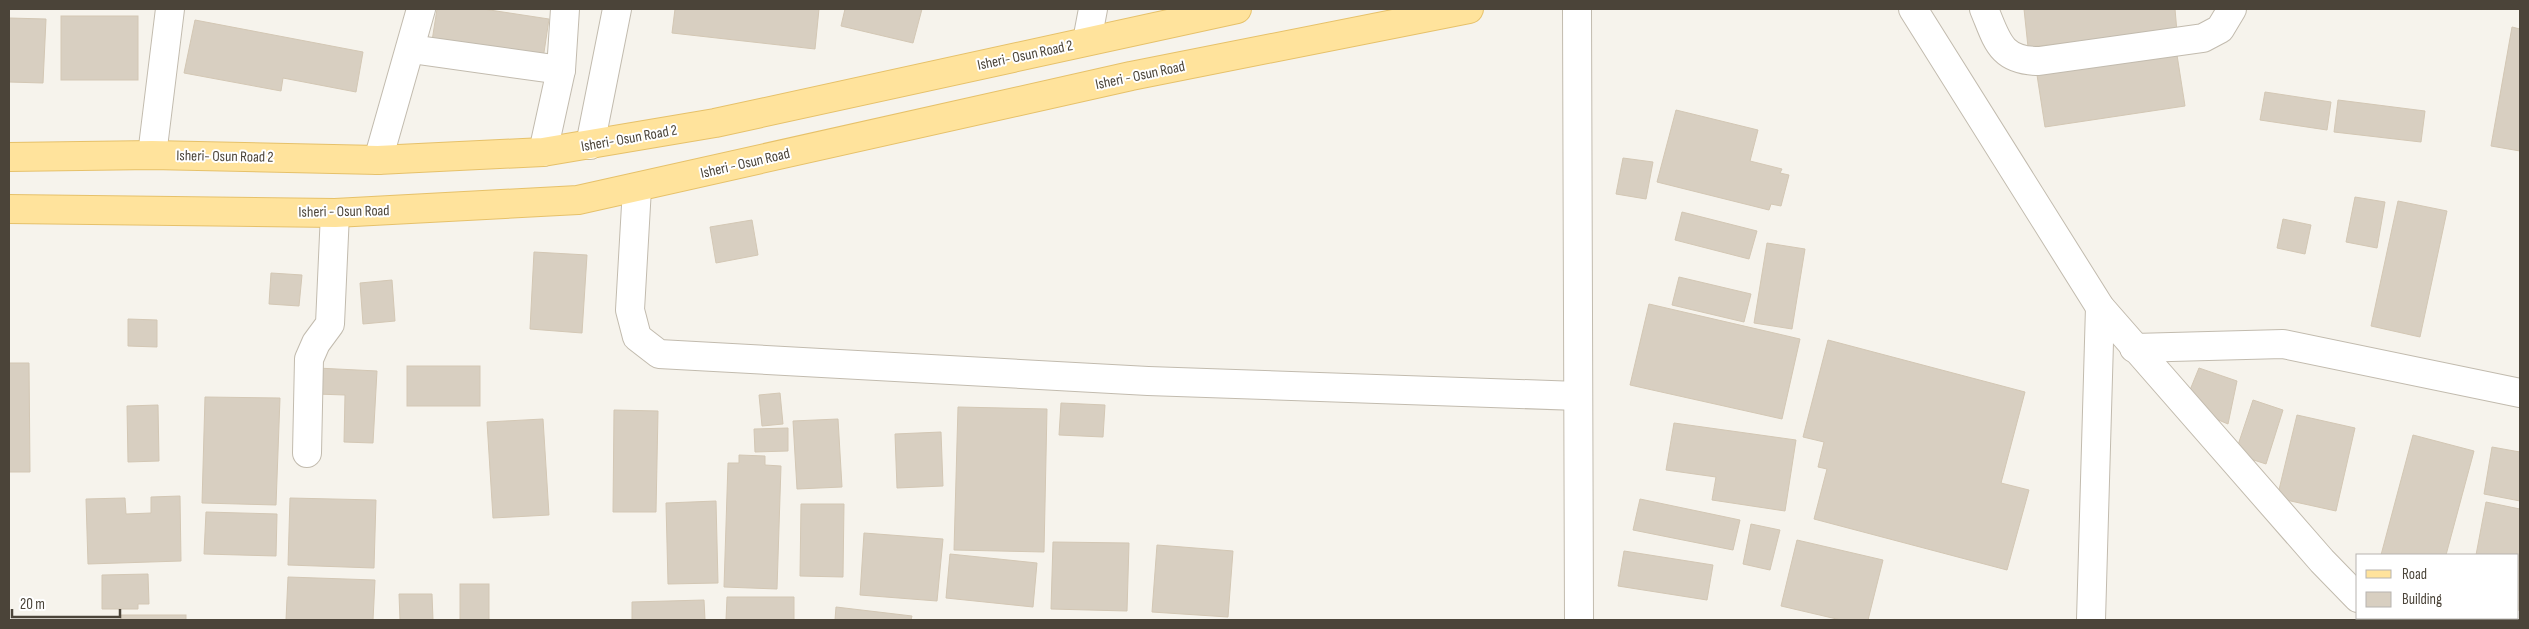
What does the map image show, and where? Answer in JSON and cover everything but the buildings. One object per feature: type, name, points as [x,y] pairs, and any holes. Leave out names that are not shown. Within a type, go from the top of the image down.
[{"type":"main road","name":"Isheri- Osun Road 2","points":[[9,157],[152,154],[378,160],[543,152],[590,146],[715,123],[1237,9]]},
{"type":"main road","name":"Isheri - Osun Road","points":[[9,209],[335,213],[578,200],[1131,76],[1470,9]]},
{"type":"street","points":[[152,154],[170,9]]},
{"type":"street","points":[[378,160],[421,9]]},
{"type":"street","points":[[543,152],[561,70],[565,9]]},
{"type":"street","points":[[590,146],[616,9]]},
{"type":"street","points":[[1087,41],[1093,9]]},
{"type":"street","points":[[1577,9],[1579,620]]},
{"type":"street","points":[[1914,9],[2100,307],[2134,348],[2356,596]]},
{"type":"street","points":[[1984,9],[2001,48],[2021,61],[2039,61],[2203,38],[2220,28],[2232,9]]},
{"type":"street","points":[[411,49],[561,70]]},
{"type":"street","points":[[637,188],[630,310],[637,338],[659,354],[1148,381],[1578,396]]},
{"type":"street","points":[[307,454],[309,359],[316,343],[330,324],[335,213]]},
{"type":"street","points":[[2091,620],[2100,307]]},
{"type":"street","points":[[2134,348],[2283,344],[2520,393]]}]
